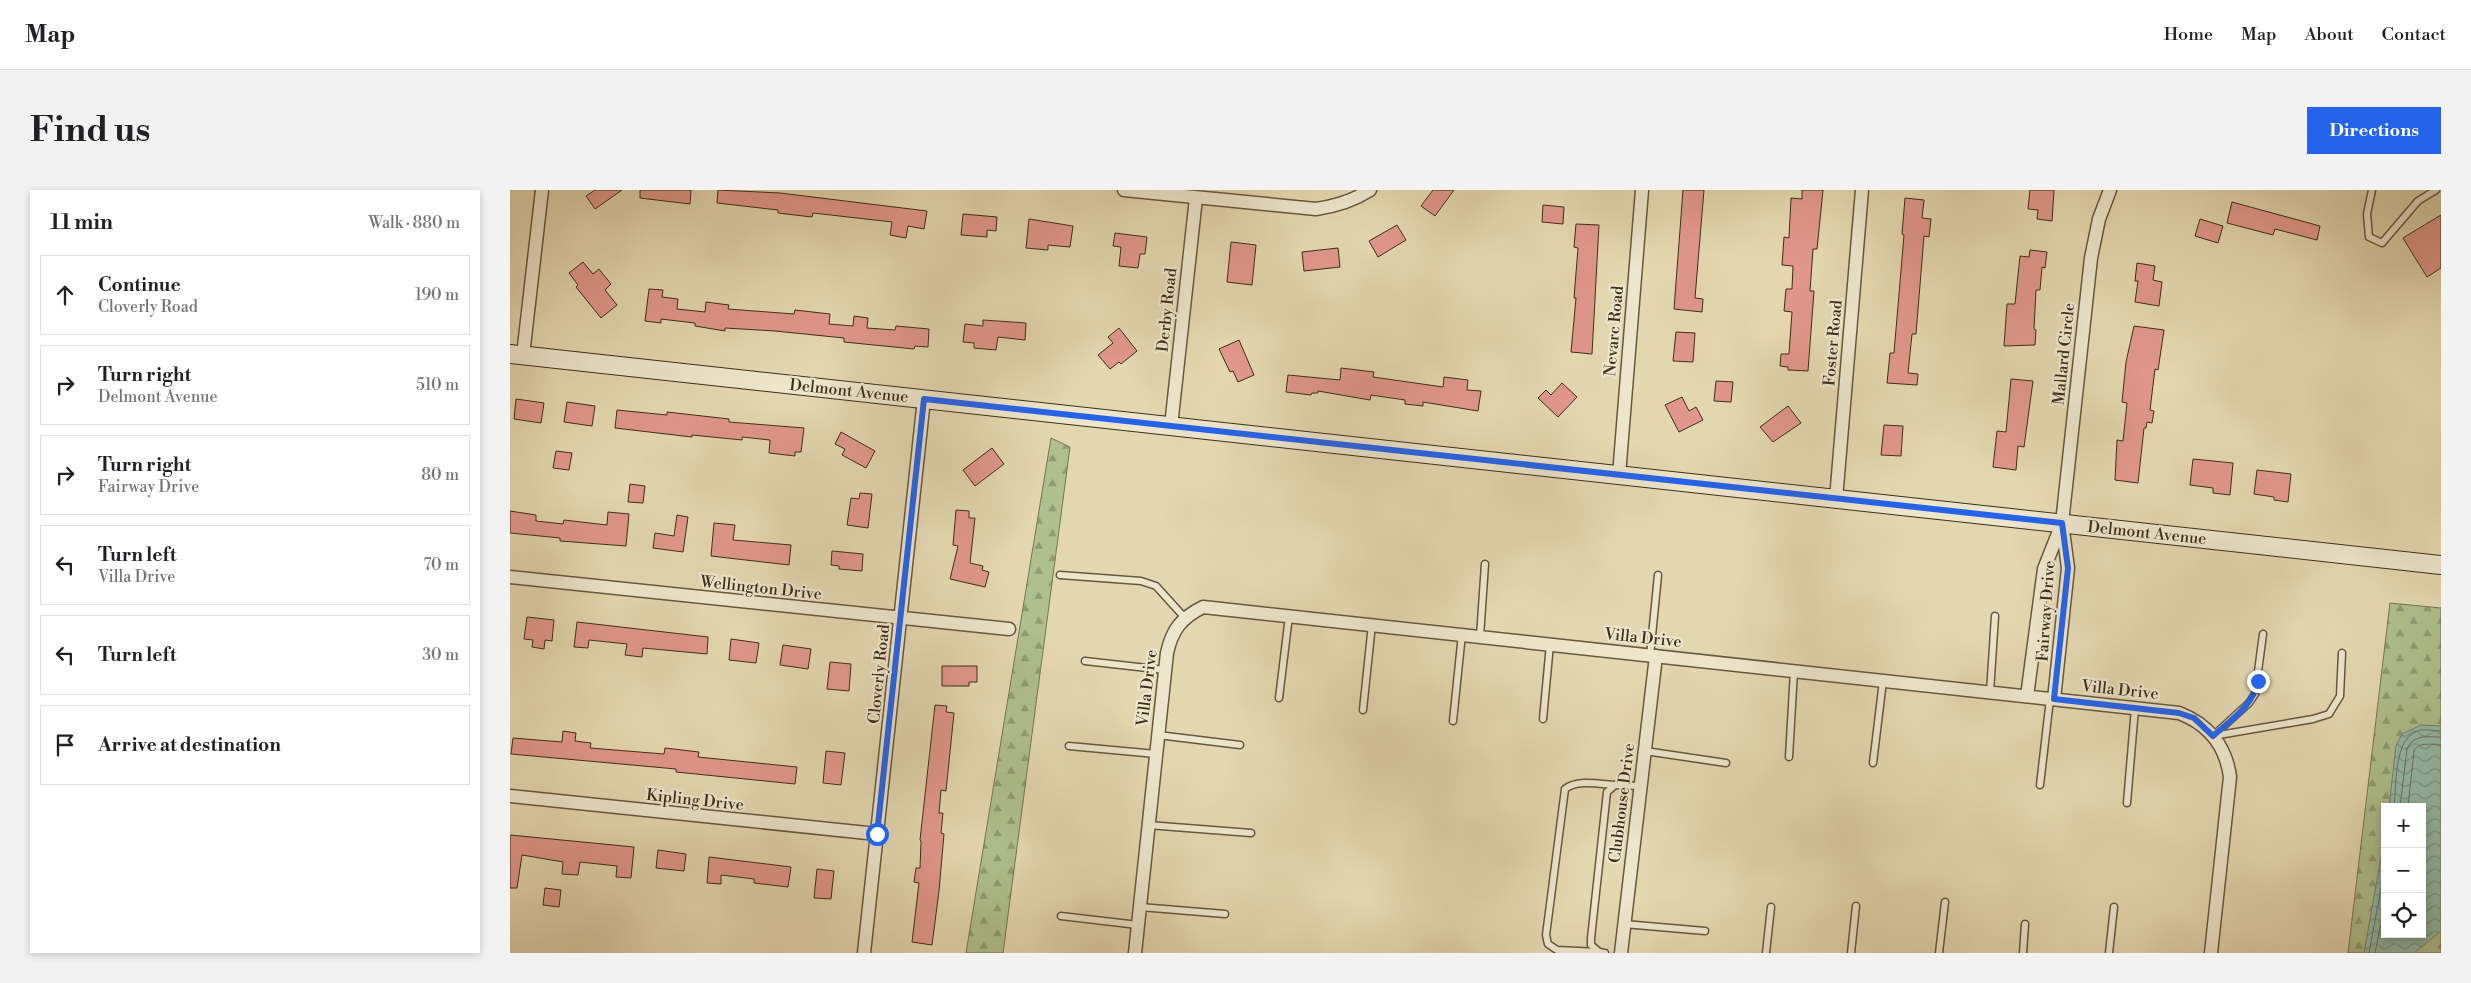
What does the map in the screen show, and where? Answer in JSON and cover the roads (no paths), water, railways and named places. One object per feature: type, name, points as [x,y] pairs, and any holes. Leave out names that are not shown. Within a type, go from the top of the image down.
[{"type":"street","points":[[516,354],[542,190]]},
{"type":"street","points":[[1124,190],[1309,209],[1336,206],[1355,199],[1370,190]]},
{"type":"street","name":"Nevarc Road","points":[[1619,475],[1642,190]]},
{"type":"street","name":"Foster Road","points":[[1836,499],[1862,190]]},
{"type":"street","name":"Mallard Circle","points":[[2062,523],[2091,258],[2099,219],[2110,190]]},
{"type":"street","name":"Derby Road","points":[[1171,426],[1196,198]]},
{"type":"street","name":"Delmont Avenue","points":[[516,354],[2441,565]]},
{"type":"street","name":"Cloverly Road","points":[[864,953],[924,399]]},
{"type":"street","name":"Fairway Drive","points":[[2028,696],[2044,569],[2062,523]]},
{"type":"street","name":"Fairway Drive","points":[[2052,699],[2068,568],[2062,523]]},
{"type":"street","name":"Wellington Drive","points":[[510,577],[901,620],[1009,629]]},
{"type":"street","name":"Villa Drive","points":[[1135,953],[1165,670],[1171,635],[1185,618],[1203,607],[2028,696],[2179,713],[2194,718],[2213,736],[2228,761],[2230,777],[2211,953]]},
{"type":"street","name":"Clubhouse Drive","points":[[1621,953],[1645,751],[1653,656]]},
{"type":"street","name":"Kipling Drive","points":[[510,796],[877,834]]},
{"type":"lane","points":[[2372,190],[2367,214],[2370,237],[2382,243],[2418,201],[2436,190]]},
{"type":"lane","points":[[1480,636],[1485,564]]},
{"type":"lane","points":[[1060,575],[1141,580],[1156,586],[1185,618]]},
{"type":"lane","points":[[1653,656],[1658,576]]},
{"type":"lane","points":[[1279,698],[1289,615]]},
{"type":"lane","points":[[1990,692],[1995,616]]},
{"type":"lane","points":[[1363,710],[1372,624]]},
{"type":"lane","points":[[1453,721],[1462,634]]},
{"type":"lane","points":[[2213,736],[2249,703],[2255,694],[2263,634]]},
{"type":"lane","points":[[1543,719],[1550,644]]},
{"type":"lane","points":[[2213,736],[2313,719],[2328,714],[2340,696],[2342,653]]},
{"type":"lane","points":[[1085,662],[1165,670]]},
{"type":"lane","points":[[1789,757],[1794,671]]},
{"type":"lane","points":[[1872,763],[1883,681]]},
{"type":"lane","points":[[2040,785],[2052,699]]},
{"type":"lane","points":[[2127,803],[2134,708]]},
{"type":"lane","points":[[1158,735],[1240,745]]},
{"type":"lane","points":[[1069,746],[1156,754]]},
{"type":"lane","points":[[1645,751],[1726,763]]},
{"type":"lane","points":[[1602,952],[1557,950],[1548,944],[1546,935],[1564,789],[1570,784],[1578,783],[1640,786]]},
{"type":"lane","points":[[1602,952],[1591,945],[1591,938],[1606,792],[1615,785]]},
{"type":"lane","points":[[1148,826],[1251,833]]},
{"type":"lane","points":[[1939,953],[1945,902]]},
{"type":"lane","points":[[1766,953],[1771,906]]},
{"type":"lane","points":[[1851,953],[1856,906]]},
{"type":"lane","points":[[1140,907],[1225,914]]},
{"type":"lane","points":[[2109,953],[2114,907]]},
{"type":"lane","points":[[1061,916],[1138,925]]},
{"type":"lane","points":[[1624,924],[1705,930]]},
{"type":"lane","points":[[2023,953],[2025,924]]},
{"type":"water","points":[[2421,725],[2441,726],[2441,931],[2414,953],[2364,953],[2381,857],[2381,938],[2426,938],[2426,803],[2389,803],[2396,746],[2402,734]]}]
